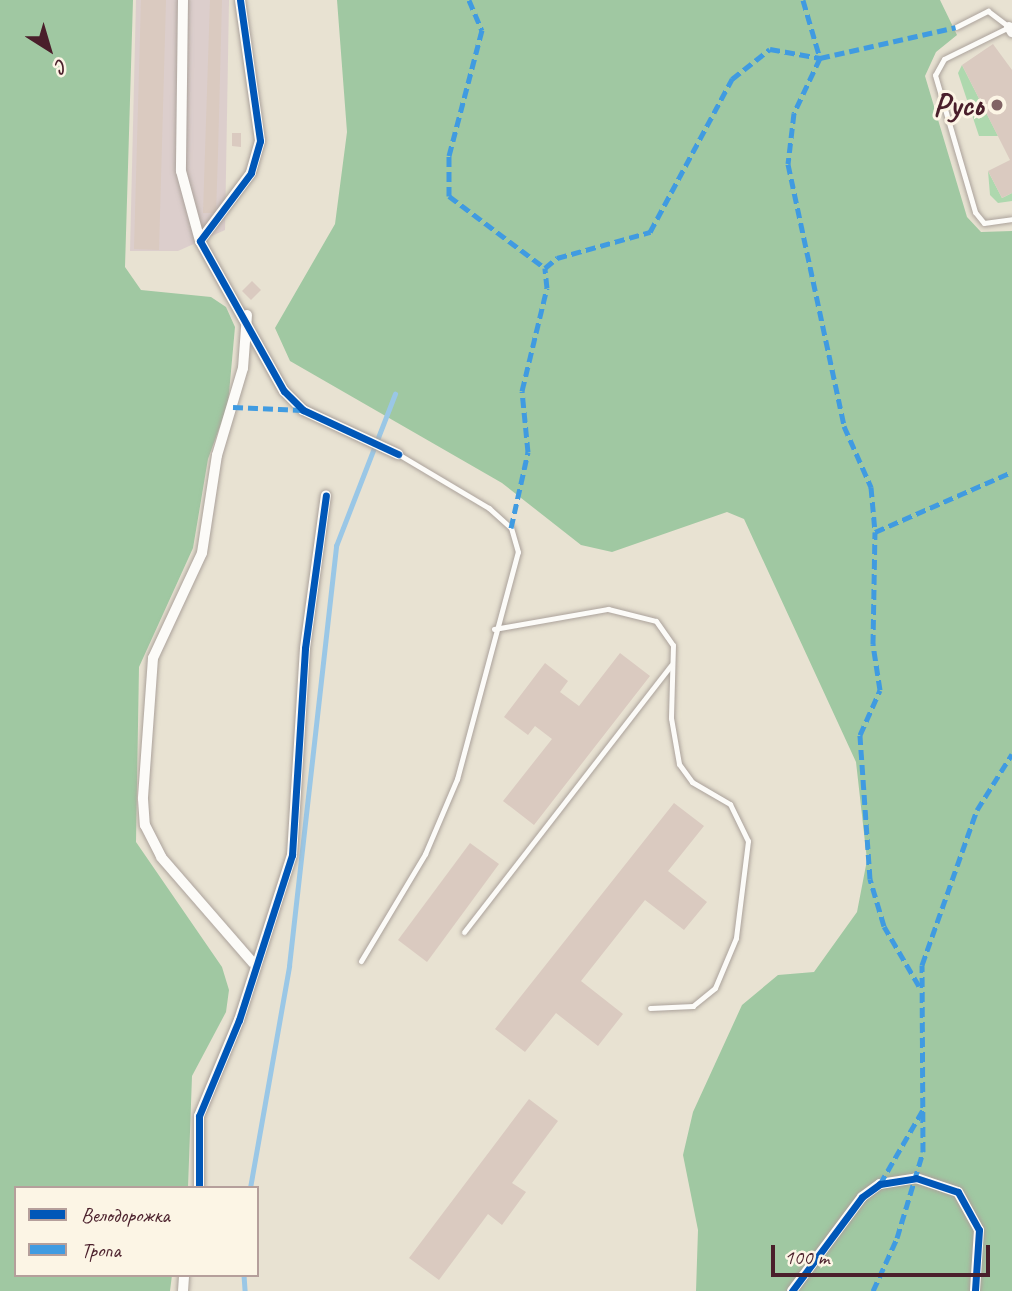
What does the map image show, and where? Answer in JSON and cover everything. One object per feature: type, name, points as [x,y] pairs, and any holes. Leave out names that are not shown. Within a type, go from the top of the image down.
[{"type":"street","points":[[183,0],[181,172],[200,241],[247,315],[284,391],[303,410],[398,454]]},
{"type":"street","points":[[200,241],[251,173],[260,141],[240,0]]},
{"type":"street","points":[[247,315],[243,368],[217,455],[202,553],[153,658],[143,799],[145,825],[161,857],[253,963]]},
{"type":"street","points":[[199,1186],[199,1116],[239,1020],[253,963],[292,855],[306,635],[326,495]]},
{"type":"street","points":[[792,1291],[862,1198],[880,1184],[916,1178],[958,1192],[979,1230],[975,1291]]},
{"type":"lane","points":[[956,27],[988,11],[1011,30],[944,59],[935,75],[975,212],[984,223],[1012,219]]},
{"type":"lane","points":[[361,961],[425,854],[457,779],[494,629],[518,552],[511,528],[489,508],[398,454]]},
{"type":"lane","points":[[494,629],[569,612],[636,612],[666,632],[673,645],[671,665],[679,764],[692,782],[730,804],[748,841],[736,938],[715,988],[693,1006],[650,1008]]},
{"type":"lane","points":[[464,932],[671,665]]},
{"type":"shaded area","points":[[136,0],[229,0],[225,230],[178,251],[130,251]]},
{"type":"green space","points":[[0,0],[133,0],[125,267],[141,290],[211,297],[226,307],[235,327],[228,404],[208,459],[193,548],[139,667],[136,842],[222,967],[229,990],[226,1012],[192,1076],[188,1186],[14,1186],[14,1277],[172,1277],[170,1291],[0,1291]]},
{"type":"green space","points":[[337,0],[940,0],[957,35],[936,52],[925,76],[967,217],[981,232],[1012,231],[1012,1291],[696,1291],[698,1230],[683,1155],[693,1112],[742,1005],[778,975],[814,972],[857,912],[867,860],[856,762],[744,519],[727,512],[612,552],[581,545],[502,483],[290,361],[275,328],[335,224],[347,132]]},
{"type":"green space","points":[[962,65],[998,136],[979,136],[958,73]]},
{"type":"green space","points":[[988,171],[1002,198],[1012,193],[1012,201],[998,203],[990,195]]},
{"type":"building","points":[[141,0],[166,0],[159,250],[134,249]]},
{"type":"building","points":[[210,0],[222,0],[218,153],[216,213],[203,213]]},
{"type":"building","name":"Русь","points":[[993,44],[1012,70],[1012,193],[1002,198],[988,171],[1010,160],[962,65]]},
{"type":"building","points":[[232,133],[241,133],[241,147],[232,146]]},
{"type":"building","points":[[252,281],[261,290],[251,300],[242,291]]},
{"type":"building","points":[[620,653],[650,676],[534,825],[503,801],[552,739],[535,726],[528,735],[504,717],[545,663],[568,681],[560,692],[579,706]]},
{"type":"building","points":[[674,803],[704,826],[668,871],[707,902],[684,930],[645,900],[581,981],[623,1014],[598,1046],[556,1013],[525,1052],[495,1029]]},
{"type":"building","points":[[470,843],[499,864],[427,962],[398,940]]},
{"type":"building","points":[[529,1099],[558,1121],[512,1183],[526,1192],[502,1225],[488,1214],[439,1280],[409,1258]]},
{"type":"waterway","points":[[250,1186],[289,966],[336,546],[395,394]]},
{"type":"waterway","points":[[244,1277],[245,1291]]},
{"type":"marked path","points":[[469,0],[482,30],[449,156],[449,196],[545,268]]},
{"type":"marked path","points":[[803,0],[820,58],[794,113],[788,164],[844,426],[871,487],[875,532]]},
{"type":"marked path","points":[[545,268],[557,258],[650,232],[732,79],[770,49],[820,58],[956,27]]},
{"type":"marked path","points":[[511,528],[528,452],[522,391],[547,288],[545,268]]},
{"type":"marked path","points":[[233,407],[303,410]]},
{"type":"marked path","points":[[919,986],[884,926],[870,879],[860,735],[880,690],[873,644],[875,532],[1012,472]]},
{"type":"marked path","points":[[873,1291],[897,1238],[923,1152],[922,965],[977,810],[1012,754]]},
{"type":"marked path","points":[[880,1184],[924,1108]]},
{"type":"cycle path","points":[[240,0],[260,141],[251,173],[200,241],[284,391],[303,410],[398,454]]},
{"type":"cycle path","points":[[199,1186],[199,1116],[239,1020],[292,855],[305,648],[326,495]]},
{"type":"cycle path","points":[[792,1291],[862,1197],[880,1184],[916,1178],[958,1192],[979,1230],[975,1291]]},
{"type":"place","name":"Русь","points":[[997,105]]}]
